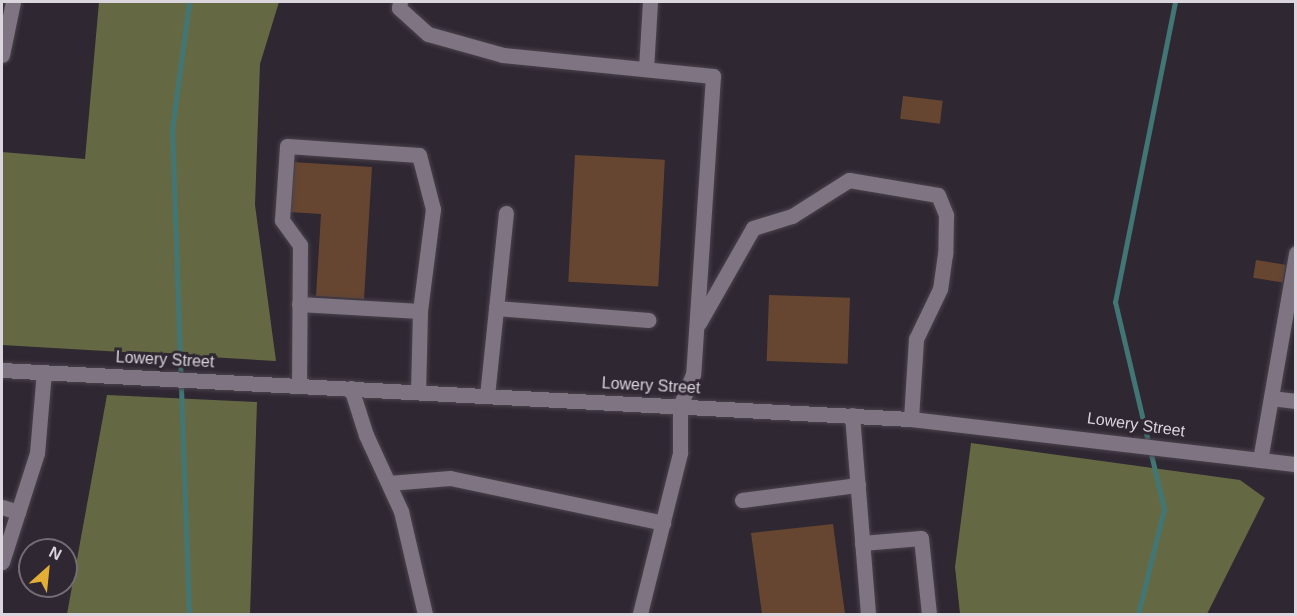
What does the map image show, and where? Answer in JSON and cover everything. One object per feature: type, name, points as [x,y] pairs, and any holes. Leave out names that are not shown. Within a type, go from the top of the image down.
[{"type":"street","points":[[2,56],[14,2]]},
{"type":"street","points":[[400,2],[399,8],[428,34],[503,55],[713,76],[693,374],[680,406],[680,453],[640,615]]},
{"type":"street","points":[[646,69],[650,2]]},
{"type":"street","points":[[299,386],[300,245],[282,220],[287,146],[419,155],[433,209],[420,311],[418,392]]},
{"type":"street","points":[[697,327],[753,228],[792,216],[849,180],[938,195],[946,215],[945,254],[940,289],[916,339],[911,419]]},
{"type":"street","points":[[487,396],[506,213]]},
{"type":"street","points":[[1260,460],[1296,253]]},
{"type":"street","points":[[299,304],[420,311]]},
{"type":"street","points":[[496,308],[649,320]]},
{"type":"street","name":"Lowery Street","points":[[2,370],[911,419],[1296,464]]},
{"type":"street","points":[[2,562],[37,453],[44,372]]},
{"type":"street","points":[[351,388],[401,511],[425,615]]},
{"type":"street","points":[[1271,398],[1296,401]]},
{"type":"street","points":[[852,415],[868,615]]},
{"type":"street","points":[[389,483],[450,478],[663,523]]},
{"type":"street","points":[[742,500],[858,485]]},
{"type":"street","points":[[2,507],[18,512]]},
{"type":"street","points":[[862,543],[921,538],[929,615]]},
{"type":"green space","points":[[99,2],[279,2],[260,64],[255,205],[276,361],[2,345],[2,152],[85,159]]},
{"type":"green space","points":[[107,395],[257,402],[250,614],[67,614],[70,598],[78,598],[78,554]]},
{"type":"green space","points":[[971,443],[1240,480],[1265,498],[1207,614],[960,614],[955,567]]},
{"type":"building","points":[[903,96],[943,101],[940,124],[900,119]]},
{"type":"building","points":[[575,155],[665,160],[658,287],[568,282]]},
{"type":"building","points":[[292,162],[372,167],[364,299],[316,296],[321,214],[289,212]]},
{"type":"building","points":[[1256,260],[1286,265],[1283,282],[1253,278]]},
{"type":"building","points":[[769,295],[850,298],[848,364],[767,361]]},
{"type":"building","points":[[833,524],[845,614],[762,614],[751,533]]},
{"type":"waterway","points":[[189,2],[172,129],[189,614]]},
{"type":"waterway","points":[[1138,614],[1164,509],[1115,302],[1175,2]]}]
